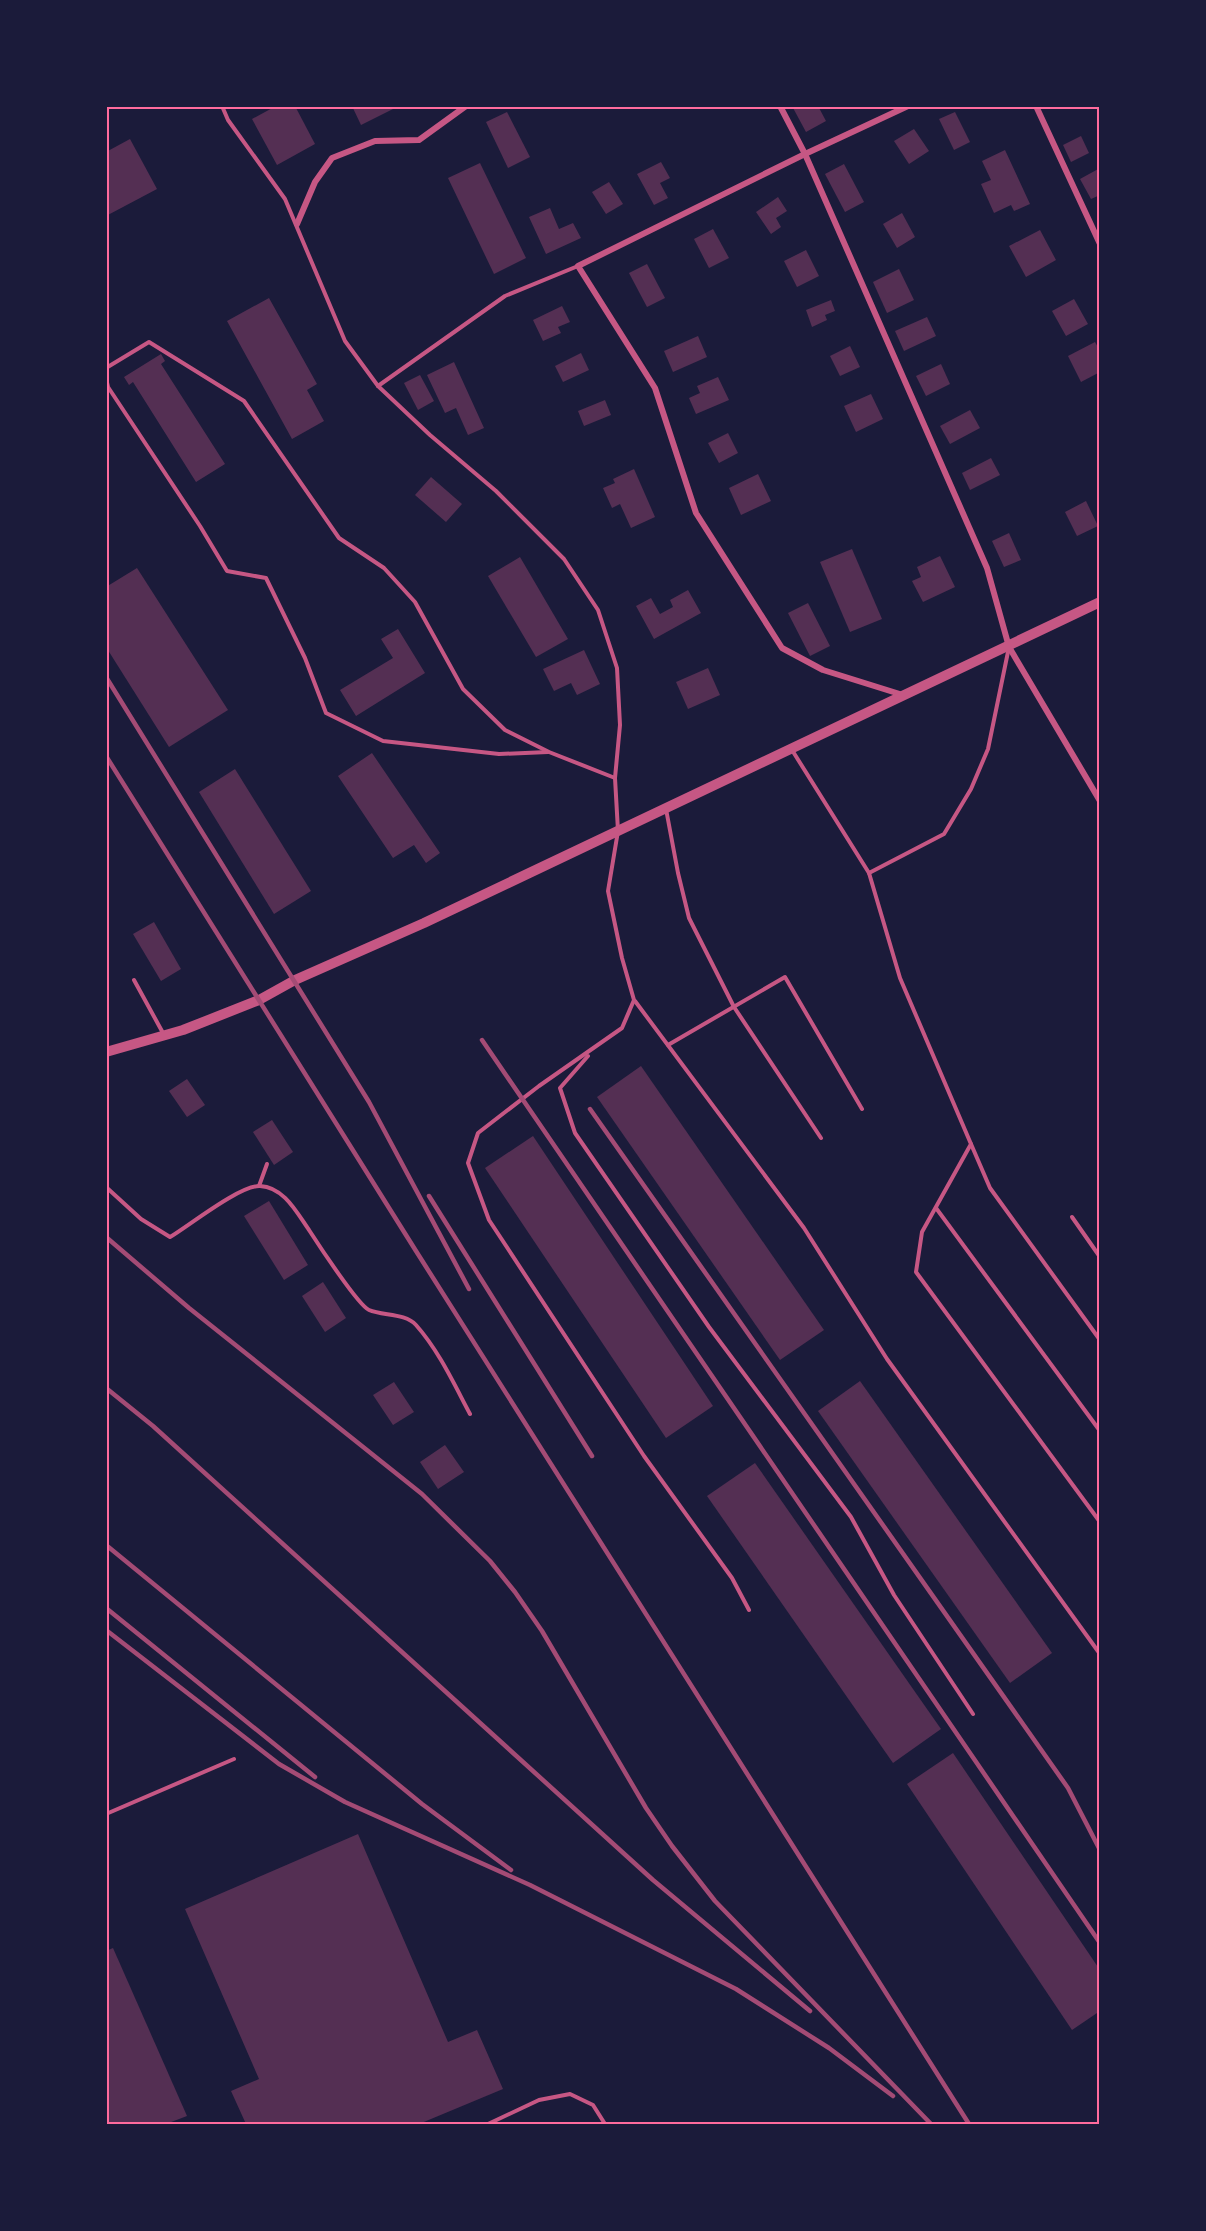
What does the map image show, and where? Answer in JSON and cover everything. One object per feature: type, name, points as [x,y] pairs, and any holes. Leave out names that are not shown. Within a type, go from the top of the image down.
[{"type":"street","points":[[297,224],[315,182],[332,158],[375,141],[419,140],[466,106]]},
{"type":"street","points":[[780,106],[805,154],[987,568],[1009,647],[1100,801]]},
{"type":"street","points":[[906,696],[823,670],[782,648],[696,513],[655,388],[578,266],[908,106]]},
{"type":"street","points":[[1036,106],[1100,244]]},
{"type":"street","points":[[106,1052],[183,1030],[259,1000],[295,980],[424,923],[1100,602]]},
{"type":"lane","points":[[222,106],[228,120],[285,199],[345,341],[378,386],[430,435],[496,491],[564,559],[598,610],[617,668],[620,725],[615,778],[618,831],[608,891],[622,958],[634,1000],[804,1228],[887,1359],[1100,1654]]},
{"type":"lane","points":[[378,386],[504,296],[578,266]]},
{"type":"lane","points":[[106,368],[149,342],[244,401],[339,537],[384,568],[415,602],[463,689],[506,730],[549,752],[615,778]]},
{"type":"lane","points":[[106,378],[108,387],[188,506],[227,571],[266,578],[305,658],[326,713],[383,741],[499,754],[549,752]]},
{"type":"lane","points":[[869,873],[944,834],[971,789],[988,749],[1009,647]]},
{"type":"lane","points":[[791,749],[869,873],[900,978],[990,1188],[1100,1341]]},
{"type":"lane","points":[[666,808],[689,918],[734,1007],[821,1138]]},
{"type":"lane","points":[[668,1045],[785,977],[862,1109]]},
{"type":"lane","points":[[134,980],[163,1034]]},
{"type":"lane","points":[[634,1000],[622,1028],[593,1051],[539,1086],[478,1133],[468,1163],[489,1220],[644,1456],[732,1578],[748,1610]]},
{"type":"lane","points":[[593,1051],[560,1088],[575,1133],[709,1327],[851,1517],[894,1595],[973,1713]]},
{"type":"lane","points":[[971,1144],[922,1232],[916,1272],[1100,1522]]},
{"type":"lane","points":[[259,1186],[267,1164]]},
{"type":"lane","points":[[106,1187],[141,1219],[170,1237],[242,1190],[259,1186],[272,1188],[287,1198],[367,1310],[385,1313],[414,1323],[437,1352],[470,1414]]},
{"type":"lane","points":[[936,1208],[1100,1431]]},
{"type":"lane","points":[[1072,1217],[1100,1257]]},
{"type":"lane","points":[[106,1814],[234,1759]]},
{"type":"lane","points":[[488,2124],[539,2100],[570,2094],[592,2105],[605,2124]]},
{"type":"building","points":[[276,106],[295,106],[315,144],[277,165],[252,119]]},
{"type":"building","points":[[352,106],[399,106],[361,125]]},
{"type":"building","points":[[792,106],[818,106],[826,121],[806,132]]},
{"type":"building","points":[[507,112],[530,157],[508,168],[486,122]]},
{"type":"building","points":[[955,112],[970,142],[954,150],[939,119]]},
{"type":"building","points":[[914,129],[929,151],[909,164],[894,141]]},
{"type":"building","points":[[1081,136],[1089,153],[1071,162],[1063,145]]},
{"type":"building","points":[[130,139],[157,189],[106,216],[106,152]]},
{"type":"building","points":[[1005,150],[1030,204],[1014,211],[1011,205],[994,213],[981,184],[991,180],[982,161]]},
{"type":"building","points":[[661,162],[670,178],[660,183],[668,198],[654,205],[637,174]]},
{"type":"building","points":[[480,163],[526,258],[494,274],[448,178]]},
{"type":"building","points":[[844,164],[864,202],[845,212],[825,174]]},
{"type":"building","points":[[1100,168],[1100,195],[1091,199],[1080,179]]},
{"type":"building","points":[[609,182],[623,204],[606,214],[592,192]]},
{"type":"building","points":[[778,197],[787,211],[776,218],[781,227],[771,234],[756,212]]},
{"type":"building","points":[[550,208],[559,229],[573,223],[581,238],[546,254],[529,217]]},
{"type":"building","points":[[902,213],[915,237],[897,248],[883,224]]},
{"type":"building","points":[[713,229],[729,258],[709,268],[694,239]]},
{"type":"building","points":[[1040,230],[1056,260],[1026,277],[1009,246]]},
{"type":"building","points":[[806,250],[819,276],[797,287],[784,261]]},
{"type":"building","points":[[647,264],[665,298],[647,307],[629,273]]},
{"type":"building","points":[[899,269],[914,300],[887,313],[873,282]]},
{"type":"building","points":[[269,298],[317,384],[307,390],[324,421],[292,439],[227,321]]},
{"type":"building","points":[[1074,299],[1088,324],[1066,336],[1052,311]]},
{"type":"building","points":[[831,300],[835,311],[825,315],[827,320],[812,327],[806,310]]},
{"type":"building","points":[[562,306],[570,322],[558,327],[561,333],[543,341],[533,320]]},
{"type":"building","points":[[927,317],[936,336],[904,351],[895,331]]},
{"type":"building","points":[[698,336],[707,357],[673,372],[664,351]]},
{"type":"building","points":[[1095,342],[1100,351],[1100,372],[1081,382],[1068,356]]},
{"type":"building","points":[[850,346],[860,367],[840,376],[830,356]]},
{"type":"building","points":[[581,353],[589,370],[563,382],[555,366]]},
{"type":"building","points":[[161,354],[165,361],[161,364],[225,464],[196,482],[133,382],[129,385],[124,377]]},
{"type":"building","points":[[454,362],[484,428],[468,435],[456,408],[445,413],[427,375]]},
{"type":"building","points":[[941,364],[950,384],[926,396],[916,376]]},
{"type":"building","points":[[420,375],[434,401],[418,410],[404,383]]},
{"type":"building","points":[[718,377],[729,400],[696,414],[689,398],[700,393],[697,386]]},
{"type":"building","points":[[871,394],[883,419],[856,432],[844,406]]},
{"type":"building","points":[[605,400],[611,415],[584,426],[578,411]]},
{"type":"building","points":[[970,410],[980,428],[950,444],[940,426]]},
{"type":"building","points":[[728,433],[738,453],[719,463],[708,443]]},
{"type":"building","points":[[991,458],[1000,475],[970,490],[962,473]]},
{"type":"building","points":[[634,469],[655,517],[631,528],[620,504],[612,508],[603,488],[615,483],[613,479]]},
{"type":"building","points":[[758,474],[771,501],[741,515],[729,488]]},
{"type":"building","points":[[431,477],[462,504],[446,522],[415,495]]},
{"type":"building","points":[[1086,501],[1098,526],[1077,536],[1065,512]]},
{"type":"building","points":[[1009,533],[1021,560],[1004,567],[992,541]]},
{"type":"building","points":[[852,549],[882,619],[850,632],[820,562]]},
{"type":"building","points":[[940,556],[955,587],[923,602],[912,581],[921,577],[917,567]]},
{"type":"building","points":[[520,557],[568,639],[536,657],[488,576]]},
{"type":"building","points":[[137,568],[228,710],[169,747],[106,647],[106,587]]},
{"type":"building","points":[[688,590],[701,613],[654,639],[636,606],[651,598],[660,614],[673,607],[670,600]]},
{"type":"building","points":[[808,603],[830,646],[810,656],[788,613]]},
{"type":"building","points":[[398,629],[425,673],[356,716],[340,690],[393,658],[381,639]]},
{"type":"building","points":[[584,650],[600,684],[577,695],[571,683],[554,691],[543,669]]},
{"type":"building","points":[[708,668],[720,695],[688,709],[676,682]]},
{"type":"building","points":[[372,753],[440,853],[426,863],[414,845],[393,858],[338,776]]},
{"type":"building","points":[[235,769],[311,891],[274,914],[199,792]]},
{"type":"building","points":[[154,922],[181,969],[161,981],[133,934]]},
{"type":"building","points":[[641,1066],[824,1330],[780,1360],[597,1097]]},
{"type":"building","points":[[187,1079],[205,1105],[187,1117],[169,1091]]},
{"type":"building","points":[[272,1120],[293,1152],[274,1165],[253,1132]]},
{"type":"building","points":[[533,1136],[713,1406],[666,1438],[485,1168]]},
{"type":"building","points":[[269,1201],[308,1265],[284,1280],[244,1216]]},
{"type":"building","points":[[323,1282],[346,1318],[325,1332],[302,1296]]},
{"type":"building","points":[[860,1381],[1052,1653],[1010,1683],[818,1411]]},
{"type":"building","points":[[394,1382],[414,1412],[393,1425],[373,1395]]},
{"type":"building","points":[[445,1445],[464,1472],[438,1489],[420,1462]]},
{"type":"building","points":[[755,1463],[941,1729],[893,1763],[707,1496]]},
{"type":"building","points":[[953,1753],[1100,1970],[1100,2011],[1072,2030],[907,1784]]},
{"type":"building","points":[[358,1834],[448,2042],[477,2030],[503,2089],[419,2124],[246,2124],[231,2091],[259,2079],[185,1909]]},
{"type":"building","points":[[113,1948],[187,2116],[166,2124],[106,2124],[106,1951]]},
{"type":"railway","points":[[106,677],[369,1102],[469,1289]]},
{"type":"railway","points":[[106,756],[416,1251],[969,2124]]},
{"type":"railway","points":[[482,1040],[1100,1943]]},
{"type":"railway","points":[[590,1109],[1068,1788],[1100,1850]]},
{"type":"railway","points":[[429,1196],[592,1456]]},
{"type":"railway","points":[[106,1237],[189,1308],[422,1494],[490,1561],[542,1631],[646,1808],[715,1901],[931,2124]]},
{"type":"railway","points":[[106,1388],[153,1426],[653,1880],[810,2011]]},
{"type":"railway","points":[[106,1545],[422,1804],[511,1870]]},
{"type":"railway","points":[[106,1608],[315,1777]]},
{"type":"railway","points":[[106,1630],[279,1764],[345,1802],[530,1885],[736,1989],[829,2048],[893,2096]]}]
